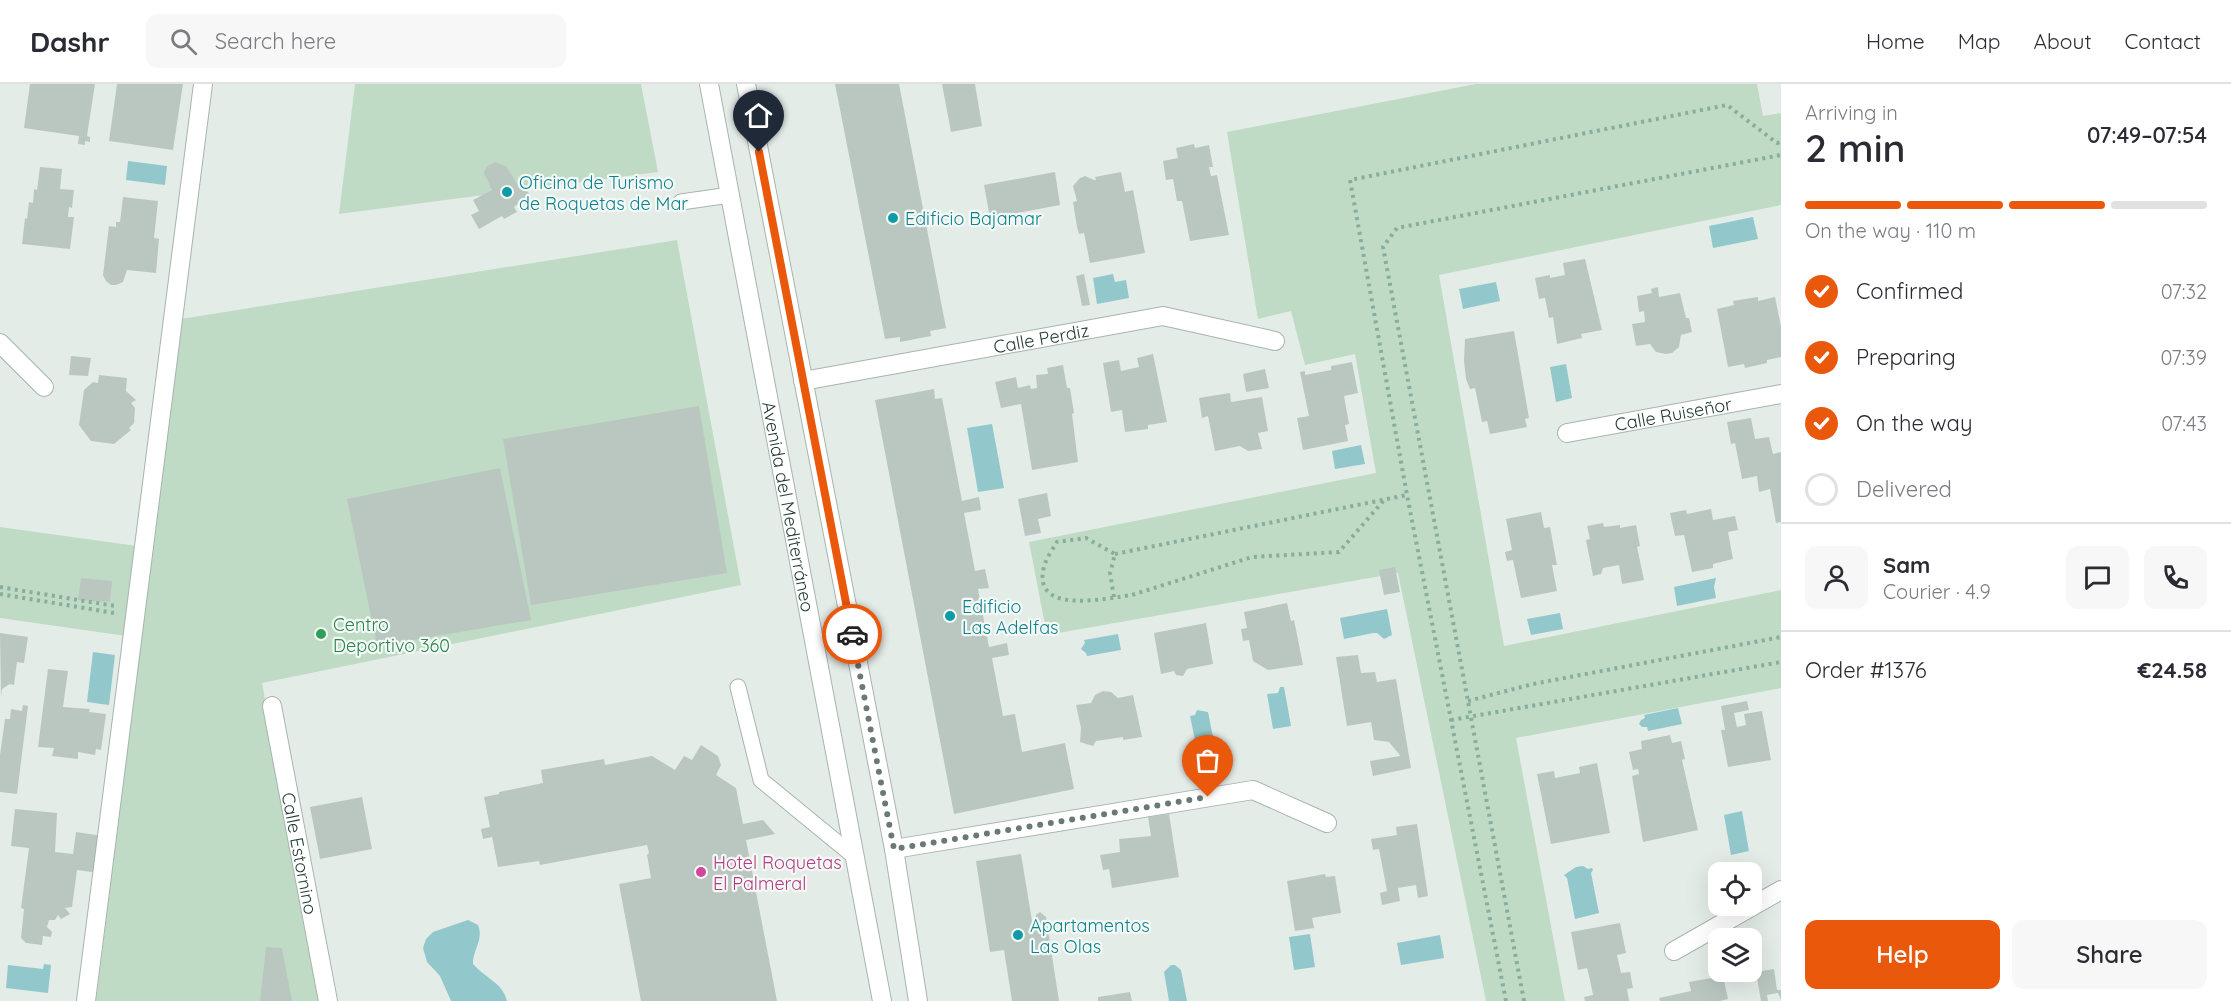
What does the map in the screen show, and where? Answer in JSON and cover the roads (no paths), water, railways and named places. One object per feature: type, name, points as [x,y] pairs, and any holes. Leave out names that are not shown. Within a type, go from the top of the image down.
[{"type":"street","points":[[86,1001],[203,84]]},
{"type":"street","name":"Avenida del Mediterráneo","points":[[709,84],[882,1001]]},
{"type":"street","points":[[746,84],[894,849],[918,1001]]},
{"type":"street","name":"Calle Perdiz","points":[[803,381],[1163,316],[1275,341]]},
{"type":"street","points":[[0,343],[44,387]]},
{"type":"street","name":"Calle Ruiseñor","points":[[1566,433],[1781,394]]},
{"type":"street","name":"Calle Estornino","points":[[272,706],[328,1001]]},
{"type":"street","points":[[894,849],[1253,790],[1327,824]]},
{"type":"street","points":[[1674,951],[1781,890]]},
{"type":"lane","points":[[681,202],[730,195]]},
{"type":"lane","points":[[738,687],[761,780],[855,858]]},
{"type":"water","points":[[128,161],[167,166],[165,185],[126,180]]},
{"type":"water","points":[[1753,217],[1758,239],[1713,248],[1709,226]]},
{"type":"water","points":[[1113,274],[1115,282],[1126,280],[1129,298],[1097,304],[1093,278]]},
{"type":"water","points":[[1496,282],[1500,301],[1463,309],[1459,289]]},
{"type":"water","points":[[1566,364],[1572,398],[1556,402],[1550,367]]},
{"type":"water","points":[[992,424],[1004,488],[978,492],[967,428]]},
{"type":"water","points":[[1361,445],[1365,464],[1335,469],[1332,451]]},
{"type":"water","points":[[1716,578],[1714,587],[1716,598],[1677,606],[1674,587]]},
{"type":"water","points":[[1387,609],[1392,635],[1384,639],[1377,633],[1373,633],[1344,639],[1340,618]]},
{"type":"water","points":[[1560,613],[1563,629],[1531,635],[1527,619]]},
{"type":"water","points":[[1118,634],[1121,650],[1087,656],[1081,649],[1085,643],[1084,640]]},
{"type":"water","points":[[93,652],[115,655],[109,705],[87,702]]},
{"type":"water","points":[[1280,687],[1284,687],[1291,726],[1273,729],[1267,694],[1278,693]]},
{"type":"water","points":[[1678,708],[1682,724],[1648,731],[1647,727],[1639,724],[1645,718],[1644,715]]},
{"type":"water","points":[[1197,710],[1208,712],[1215,747],[1197,750],[1190,716],[1195,715]]},
{"type":"water","points":[[1742,811],[1749,851],[1731,855],[1724,815]]},
{"type":"water","points":[[1583,866],[1593,870],[1591,873],[1599,913],[1575,919],[1567,878],[1564,875],[1576,867]]},
{"type":"water","points":[[468,920],[478,925],[480,930],[473,964],[502,989],[507,1001],[451,1001],[440,976],[427,962],[423,948],[426,939],[433,932]]},
{"type":"water","points":[[1310,934],[1315,967],[1294,970],[1289,937]]},
{"type":"water","points":[[1440,935],[1444,958],[1401,965],[1397,943]]},
{"type":"water","points":[[44,964],[51,965],[48,993],[6,988],[8,965],[43,969]]},
{"type":"water","points":[[1171,965],[1181,970],[1187,1001],[1169,1001],[1164,972]]},
{"type":"place","name":"Oficina de Turismo de Roquetas de Mar","points":[[507,192]]},
{"type":"place","name":"Edificio Bajamar","points":[[893,218]]},
{"type":"place","name":"Edificio Las Adelfas","points":[[950,616]]},
{"type":"place","name":"Centro Deportivo 360","points":[[321,634]]},
{"type":"place","name":"Hotel Roquetas El Palmeral","points":[[701,872]]},
{"type":"place","name":"Apartamentos Las Olas","points":[[1018,935]]}]
